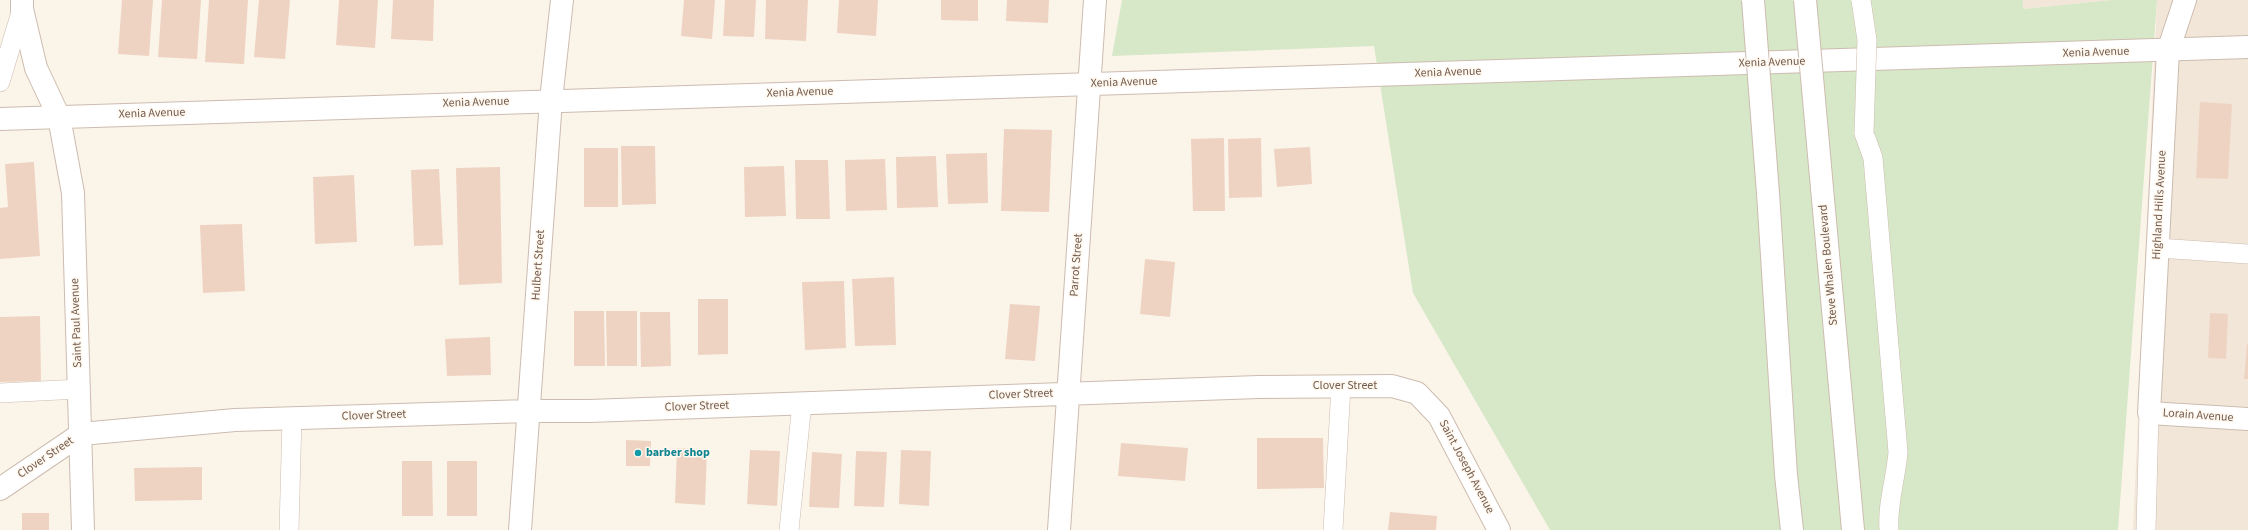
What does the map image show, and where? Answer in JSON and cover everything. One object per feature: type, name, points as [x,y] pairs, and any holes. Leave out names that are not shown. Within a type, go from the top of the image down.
[{"type":"street","name":"Hulbert Street","points":[[520,530],[551,100],[562,0]]},
{"type":"street","name":"Parrot Street","points":[[1059,530],[1067,393],[1088,121],[1095,0]]},
{"type":"street","points":[[1753,0],[1768,193],[1786,475],[1792,530]]},
{"type":"street","name":"Steve Whalen Boulevard","points":[[1805,0],[1853,530]]},
{"type":"street","name":"Highland Hills Avenue","points":[[2149,413],[2168,51],[2185,0]]},
{"type":"street","name":"Saint Paul Avenue","points":[[22,5],[36,68],[59,117],[73,193],[83,530]]},
{"type":"street","name":"Xenia Avenue","points":[[0,119],[551,100],[2248,48]]},
{"type":"street","name":"Clover Street","points":[[0,489],[81,434],[235,420],[528,411],[589,411],[1250,387],[1392,386],[1412,391]]},
{"type":"street","name":"Saint Joseph Avenue","points":[[1412,391],[1417,393],[1439,416],[1499,530]]},
{"type":"street","name":"Lorain Avenue","points":[[2149,413],[2248,419]]},
{"type":"lane","points":[[1861,0],[1867,40],[1864,133],[1873,158],[1898,452],[1896,476],[1888,517],[1889,530]]},
{"type":"lane","points":[[0,82],[22,5]]},
{"type":"lane","points":[[2158,248],[2248,254]]},
{"type":"lane","points":[[1332,530],[1341,386]]},
{"type":"lane","points":[[0,393],[80,389]]},
{"type":"lane","points":[[789,530],[802,403]]},
{"type":"lane","points":[[2146,530],[2149,413]]},
{"type":"lane","points":[[289,530],[292,418]]},
{"type":"shaded area","points":[[2023,0],[2112,0],[2023,9]]},
{"type":"shaded area","points":[[2157,0],[2248,0],[2248,530],[2133,530]]},
{"type":"green space","points":[[1122,0],[2023,0],[2023,9],[2112,0],[2157,0],[2118,530],[1550,530],[1413,293],[1374,46],[1112,56]]},
{"type":"building","points":[[122,0],[153,0],[149,56],[118,54]]},
{"type":"building","points":[[162,0],[201,0],[197,59],[158,57]]},
{"type":"building","points":[[209,0],[248,0],[244,64],[205,62]]},
{"type":"building","points":[[259,0],[290,0],[285,59],[254,57]]},
{"type":"building","points":[[339,0],[378,0],[375,48],[336,45]]},
{"type":"building","points":[[393,0],[434,0],[433,41],[391,39]]},
{"type":"building","points":[[684,0],[715,0],[712,39],[681,36]]},
{"type":"building","points":[[725,0],[756,0],[754,37],[723,36]]},
{"type":"building","points":[[766,0],[808,0],[806,41],[765,39]]},
{"type":"building","points":[[839,0],[878,0],[876,36],[837,33]]},
{"type":"building","points":[[941,0],[978,0],[978,21],[941,20]]},
{"type":"building","points":[[1007,0],[1049,0],[1048,23],[1006,21]]},
{"type":"building","points":[[2200,102],[2232,104],[2228,179],[2196,178]]},
{"type":"building","points":[[1004,129],[1052,130],[1049,212],[1001,211]]},
{"type":"building","points":[[1224,138],[1225,211],[1193,211],[1191,139]]},
{"type":"building","points":[[1261,138],[1262,197],[1229,198],[1228,139]]},
{"type":"building","points":[[621,146],[655,146],[656,204],[622,205]]},
{"type":"building","points":[[1310,147],[1312,184],[1277,187],[1274,149]]},
{"type":"building","points":[[584,148],[618,148],[618,207],[584,207]]},
{"type":"building","points":[[987,153],[988,203],[948,204],[946,154]]},
{"type":"building","points":[[936,156],[938,207],[897,208],[896,157]]},
{"type":"building","points":[[885,159],[887,210],[846,211],[845,160]]},
{"type":"building","points":[[795,160],[828,160],[830,219],[796,219]]},
{"type":"building","points":[[34,162],[40,256],[0,259],[0,208],[8,207],[5,164]]},
{"type":"building","points":[[784,166],[786,216],[745,217],[744,167]]},
{"type":"building","points":[[500,167],[502,283],[459,285],[456,168]]},
{"type":"building","points":[[439,169],[443,245],[414,246],[411,170]]},
{"type":"building","points":[[354,175],[357,242],[315,244],[313,177]]},
{"type":"building","points":[[242,224],[245,291],[203,293],[200,225]]},
{"type":"building","points":[[1145,259],[1175,262],[1170,317],[1140,314]]},
{"type":"building","points":[[894,277],[896,345],[855,346],[852,279]]},
{"type":"building","points":[[844,281],[846,348],[805,350],[802,282]]},
{"type":"building","points":[[698,299],[728,299],[728,354],[698,355]]},
{"type":"building","points":[[1010,304],[1040,306],[1035,361],[1005,359]]},
{"type":"building","points":[[574,311],[604,311],[605,366],[574,366]]},
{"type":"building","points":[[606,311],[637,311],[637,366],[607,366]]},
{"type":"building","points":[[640,312],[670,312],[671,366],[641,367]]},
{"type":"building","points":[[2210,313],[2228,314],[2226,359],[2208,358]]},
{"type":"building","points":[[40,316],[41,381],[0,382],[0,317]]},
{"type":"building","points":[[490,337],[491,375],[447,376],[445,339]]},
{"type":"building","points":[[2247,344],[2248,379],[2244,379]]},
{"type":"building","points":[[1257,438],[1323,438],[1324,488],[1257,489]]},
{"type":"building","name":"barber shop","points":[[626,440],[651,441],[650,466],[626,466]]},
{"type":"building","points":[[1121,443],[1188,448],[1185,481],[1118,476]]},
{"type":"building","points":[[677,448],[707,450],[705,505],[675,503]]},
{"type":"building","points":[[750,450],[780,451],[777,506],[747,504]]},
{"type":"building","points":[[901,450],[931,451],[929,506],[899,504]]},
{"type":"building","points":[[856,451],[887,452],[884,507],[854,506]]},
{"type":"building","points":[[812,452],[842,454],[839,508],[809,507]]},
{"type":"building","points":[[402,461],[432,461],[433,516],[402,516]]},
{"type":"building","points":[[447,461],[477,461],[477,516],[447,516]]},
{"type":"building","points":[[202,467],[202,500],[135,501],[134,468]]},
{"type":"building","points":[[1390,512],[1437,516],[1436,530],[1388,530]]},
{"type":"building","points":[[22,513],[49,513],[49,530],[22,530]]},
{"type":"place","name":"barber shop","points":[[638,453]]}]
